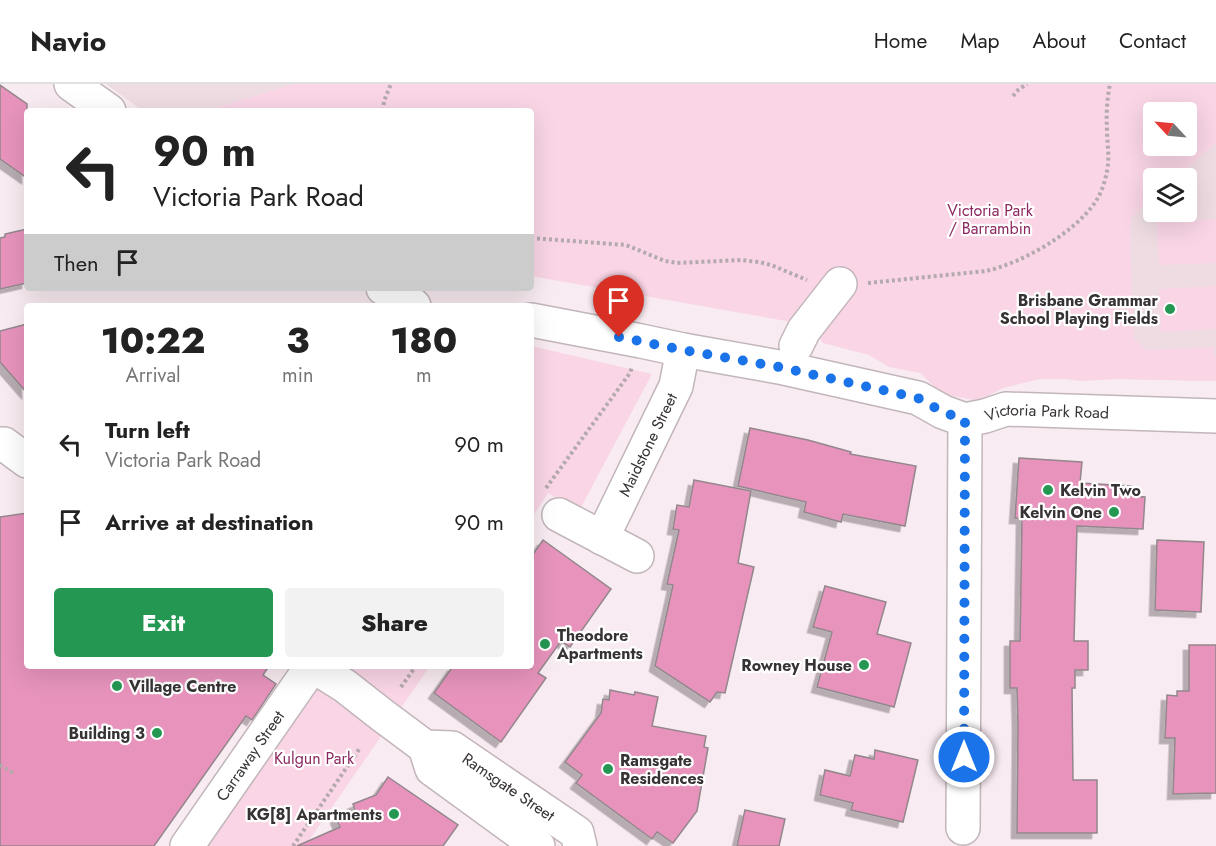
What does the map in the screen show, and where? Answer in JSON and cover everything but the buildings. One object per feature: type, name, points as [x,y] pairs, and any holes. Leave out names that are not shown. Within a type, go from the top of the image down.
[{"type":"street","points":[[71,84],[105,108]]},
{"type":"street","points":[[796,346],[804,330],[840,285]]},
{"type":"street","points":[[390,291],[404,297],[411,303]]},
{"type":"street","name":"Victoria Park Road","points":[[534,321],[779,367],[918,398],[943,412],[965,420],[1006,409],[1216,416]]},
{"type":"street","name":"Maidstone Street","points":[[602,538],[676,386],[683,350]]},
{"type":"street","points":[[963,828],[965,420]]},
{"type":"street","points":[[0,444],[4,444],[24,458]]},
{"type":"street","points":[[551,503],[602,538],[637,556]]},
{"type":"street","name":"Carraway Street","points":[[187,846],[310,669]]},
{"type":"street","name":"Ramsgate Street","points":[[317,669],[345,686],[425,747],[432,769],[538,846]]},
{"type":"street","name":"Ramsgate Street","points":[[425,747],[452,748],[577,833],[580,846]]},
{"type":"path","points":[[383,108],[391,84]]},
{"type":"path","points":[[1013,96],[1027,84]]},
{"type":"path","points":[[534,238],[626,245],[665,261],[677,263],[741,260],[759,262],[815,282],[840,285],[998,268],[1033,254],[1066,231],[1086,214],[1096,201],[1104,186],[1108,170],[1106,128],[1110,84]]},
{"type":"path","points":[[551,503],[630,373],[641,341]]},
{"type":"path","points":[[401,687],[414,669]]},
{"type":"path","points":[[293,846],[360,748]]},
{"type":"path","points":[[0,765],[13,773]]},
{"type":"shaded area","points":[[106,84],[294,84],[215,108],[139,108]]},
{"type":"shaded area","name":"Brisbane Grammar School Playing Fields","points":[[1216,143],[1216,381],[1119,379],[1131,218],[1143,207],[1143,222],[1197,222],[1197,168],[1187,168]]},
{"type":"green space","name":"Victoria Park / Barrambin","points":[[294,84],[1216,84],[1216,143],[1187,168],[1143,168],[1143,207],[1131,218],[1130,239],[1134,339],[1146,350],[1214,347],[1216,381],[1040,379],[1003,388],[986,397],[974,400],[942,394],[920,373],[889,367],[869,355],[823,343],[815,331],[815,326],[534,277],[534,108],[215,108]]},
{"type":"green space","points":[[1216,219],[1216,263],[1159,265],[1157,222],[1197,222],[1197,220]]},
{"type":"green space","points":[[1216,286],[1216,329],[1161,332],[1159,289]]},
{"type":"green space","points":[[534,347],[652,374],[579,511],[548,493],[534,514]]},
{"type":"green space","name":"Kulgun Park","points":[[324,669],[428,669],[305,846],[201,846]]},
{"type":"place","name":"Brisbane Grammar School Playing Fields","points":[[1170,309]]},
{"type":"place","name":"Kelvin Two","points":[[1048,490]]},
{"type":"place","name":"Kelvin One","points":[[1114,512]]},
{"type":"place","name":"Theodore Apartments","points":[[545,644]]},
{"type":"place","name":"Rowney House","points":[[864,665]]},
{"type":"place","name":"Village Centre","points":[[117,686]]},
{"type":"place","name":"Building 3","points":[[157,733]]},
{"type":"place","name":"Ramsgate Residences","points":[[608,769]]},
{"type":"place","name":"KG[8] Apartments","points":[[394,814]]},
{"type":"route","points":[[619,337],[779,367],[918,398],[943,412],[965,420],[964,757]]}]
